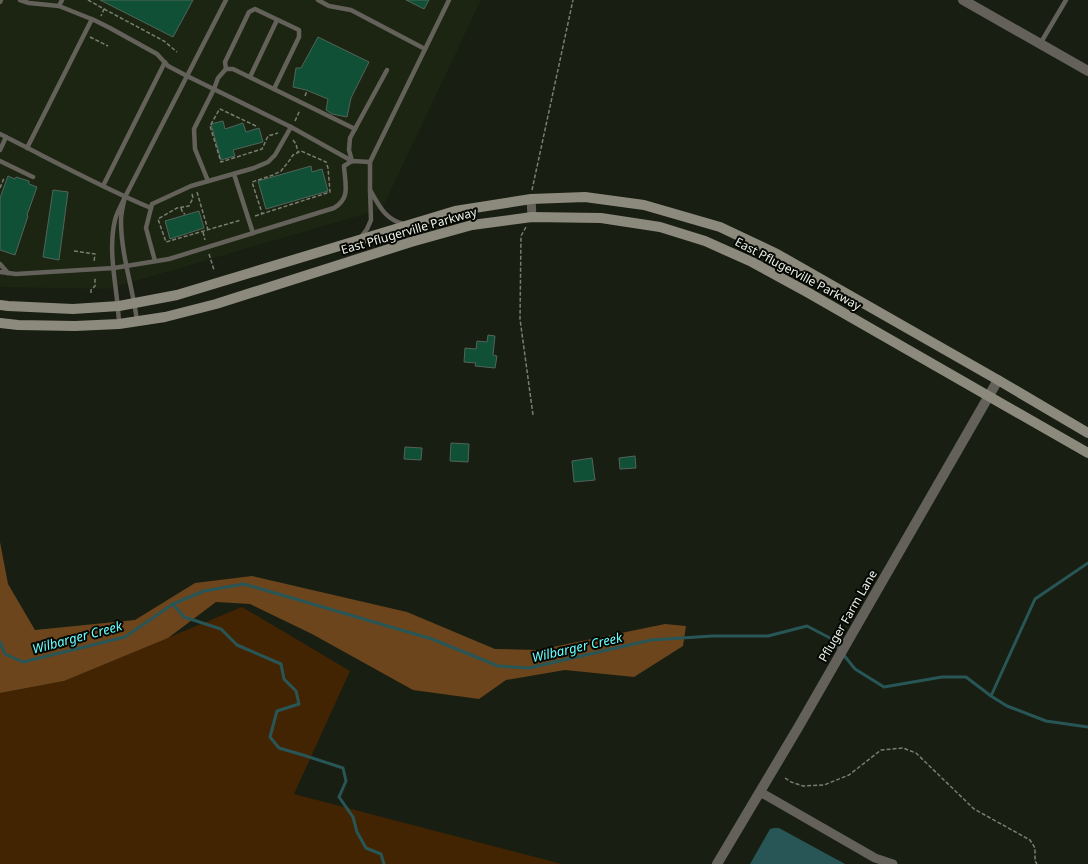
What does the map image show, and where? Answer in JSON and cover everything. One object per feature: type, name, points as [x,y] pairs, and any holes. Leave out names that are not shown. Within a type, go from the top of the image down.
[{"type":"main road","name":"East Pflugerville Parkway","points":[[0,305],[73,309],[119,306],[177,295],[456,211],[531,199],[585,197],[644,205],[720,227],[777,254],[1088,433]]},
{"type":"main road","name":"East Pflugerville Parkway","points":[[0,323],[18,325],[75,326],[119,324],[165,317],[216,304],[411,242],[472,225],[532,217],[601,218],[660,227],[705,241],[752,262],[1088,454]]},
{"type":"street","points":[[963,0],[1088,71]]},
{"type":"street","points":[[531,199],[532,217]]},
{"type":"street","name":"Pfluger Farm Lane","points":[[717,864],[799,726],[998,380]]},
{"type":"street","points":[[760,792],[838,838],[875,858],[893,864]]},
{"type":"lane","points":[[20,0],[59,6],[92,19],[157,54],[168,66],[186,76],[293,125],[352,161],[370,162]]},
{"type":"lane","points":[[59,6],[62,0]]},
{"type":"lane","points":[[119,324],[119,306],[112,244],[116,219],[124,197],[226,0]]},
{"type":"lane","points":[[318,0],[329,6],[351,10],[425,49]]},
{"type":"lane","points":[[358,240],[367,229],[371,220],[370,162],[449,0]]},
{"type":"lane","points":[[1040,44],[1066,0]]},
{"type":"lane","points":[[226,69],[225,62],[249,12],[255,9],[299,30],[299,37],[274,89]]},
{"type":"lane","points":[[27,148],[92,19]]},
{"type":"lane","points":[[250,77],[277,20]]},
{"type":"lane","points":[[102,186],[165,62]]},
{"type":"lane","points":[[208,181],[195,149],[194,129],[214,90],[218,78],[226,69],[233,69],[355,129]]},
{"type":"lane","points":[[352,161],[349,150],[350,138],[387,70]]},
{"type":"lane","points":[[155,261],[146,228],[152,204],[191,186],[254,168],[268,162],[276,154],[293,125]]},
{"type":"lane","points":[[0,134],[79,175],[124,197],[151,208]]},
{"type":"lane","points":[[0,150],[6,137]]},
{"type":"lane","points":[[0,161],[33,177]]},
{"type":"lane","points":[[0,272],[23,274],[114,268],[169,259],[334,208],[341,204],[346,193],[344,166],[352,161]]},
{"type":"lane","points":[[234,174],[253,233]]},
{"type":"lane","points":[[370,190],[386,216],[395,222],[407,225]]},
{"type":"lane","points":[[124,197],[121,220],[122,243],[138,321]]},
{"type":"lane","points":[[0,264],[8,273]]},
{"type":"path","points":[[88,0],[164,41],[177,52]]},
{"type":"path","points":[[531,199],[573,0]]},
{"type":"path","points":[[100,18],[104,9]]},
{"type":"path","points":[[89,36],[108,46]]},
{"type":"path","points":[[304,98],[307,91]]},
{"type":"path","points":[[293,125],[300,108]]},
{"type":"path","points":[[256,126],[220,109],[218,110],[210,126],[221,162],[262,149],[268,136],[278,133]]},
{"type":"path","points":[[293,140],[296,144],[298,152]]},
{"type":"path","points":[[254,216],[330,192],[326,162],[301,151],[293,154],[281,171],[252,182],[262,213]]},
{"type":"path","points":[[0,188],[4,178]]},
{"type":"path","points":[[208,230],[197,192],[191,194],[193,198],[189,206],[177,208],[158,219],[166,242],[208,230],[241,220]]},
{"type":"path","points":[[181,208],[185,214]]},
{"type":"path","points":[[532,217],[521,236],[520,319],[534,415]]},
{"type":"path","points":[[203,231],[206,240]]},
{"type":"path","points":[[74,251],[95,254],[94,262]]},
{"type":"path","points":[[209,254],[214,270]]},
{"type":"path","points":[[91,293],[91,290],[95,286],[95,278]]},
{"type":"path","points":[[785,778],[791,782],[803,786],[824,784],[849,775],[881,750],[903,748],[916,753],[974,809],[1030,840],[1034,848],[1035,861],[1037,864]]},
{"type":"shaded area","points":[[0,0],[481,0],[382,209],[108,289],[0,287]]},
{"type":"shaded area","points":[[0,542],[8,584],[35,630],[135,620],[195,583],[252,576],[407,612],[495,649],[538,650],[665,624],[686,626],[683,646],[634,677],[565,670],[506,680],[479,699],[413,690],[312,634],[250,604],[216,602],[168,638],[64,681],[0,693]]},
{"type":"shaded area","points":[[242,607],[350,671],[294,794],[562,864],[0,864],[0,693],[64,681]]},
{"type":"water","points":[[779,828],[845,864],[750,864],[770,829]]},
{"type":"building","points":[[100,0],[193,0],[173,37]]},
{"type":"building","points":[[406,0],[429,0],[424,9]]},
{"type":"building","points":[[318,37],[369,62],[351,98],[347,117],[332,114],[326,110],[328,99],[306,90],[293,87],[296,68],[301,68]]},
{"type":"building","points":[[223,121],[225,129],[243,123],[246,132],[259,128],[263,142],[233,150],[235,156],[221,160],[211,124]]},
{"type":"building","points":[[311,166],[312,172],[322,169],[328,191],[266,209],[258,181]]},
{"type":"building","points":[[8,176],[15,179],[16,177],[29,181],[29,184],[37,187],[15,255],[0,250],[0,198]]},
{"type":"building","points":[[53,190],[68,192],[59,260],[43,257]]},
{"type":"building","points":[[199,211],[204,228],[170,239],[165,221]]},
{"type":"building","points":[[488,335],[495,336],[493,355],[497,356],[495,368],[475,366],[476,363],[464,362],[465,348],[476,349],[477,341],[487,342]]},
{"type":"building","points":[[451,443],[469,444],[468,462],[450,461]]},
{"type":"building","points":[[405,447],[422,448],[421,460],[404,459]]},
{"type":"building","points":[[635,456],[636,468],[620,469],[619,458]]},
{"type":"building","points":[[592,458],[595,480],[574,482],[572,461]]},
{"type":"waterway","points":[[991,696],[1035,599],[1088,563]]},
{"type":"waterway","name":"Wilbarger Creek","points":[[0,642],[5,654],[23,662],[125,637],[173,604],[204,591],[244,584],[432,639],[498,666],[529,668],[651,640],[712,636],[768,636],[807,626],[830,638],[855,669],[884,687],[942,677],[966,677],[1007,706],[1046,721],[1088,727]]},
{"type":"waterway","points":[[173,604],[184,617],[221,629],[237,645],[281,664],[284,679],[296,691],[299,704],[277,711],[270,737],[279,748],[343,768],[346,781],[339,797],[353,817],[357,832],[366,848],[381,854],[384,864]]}]
